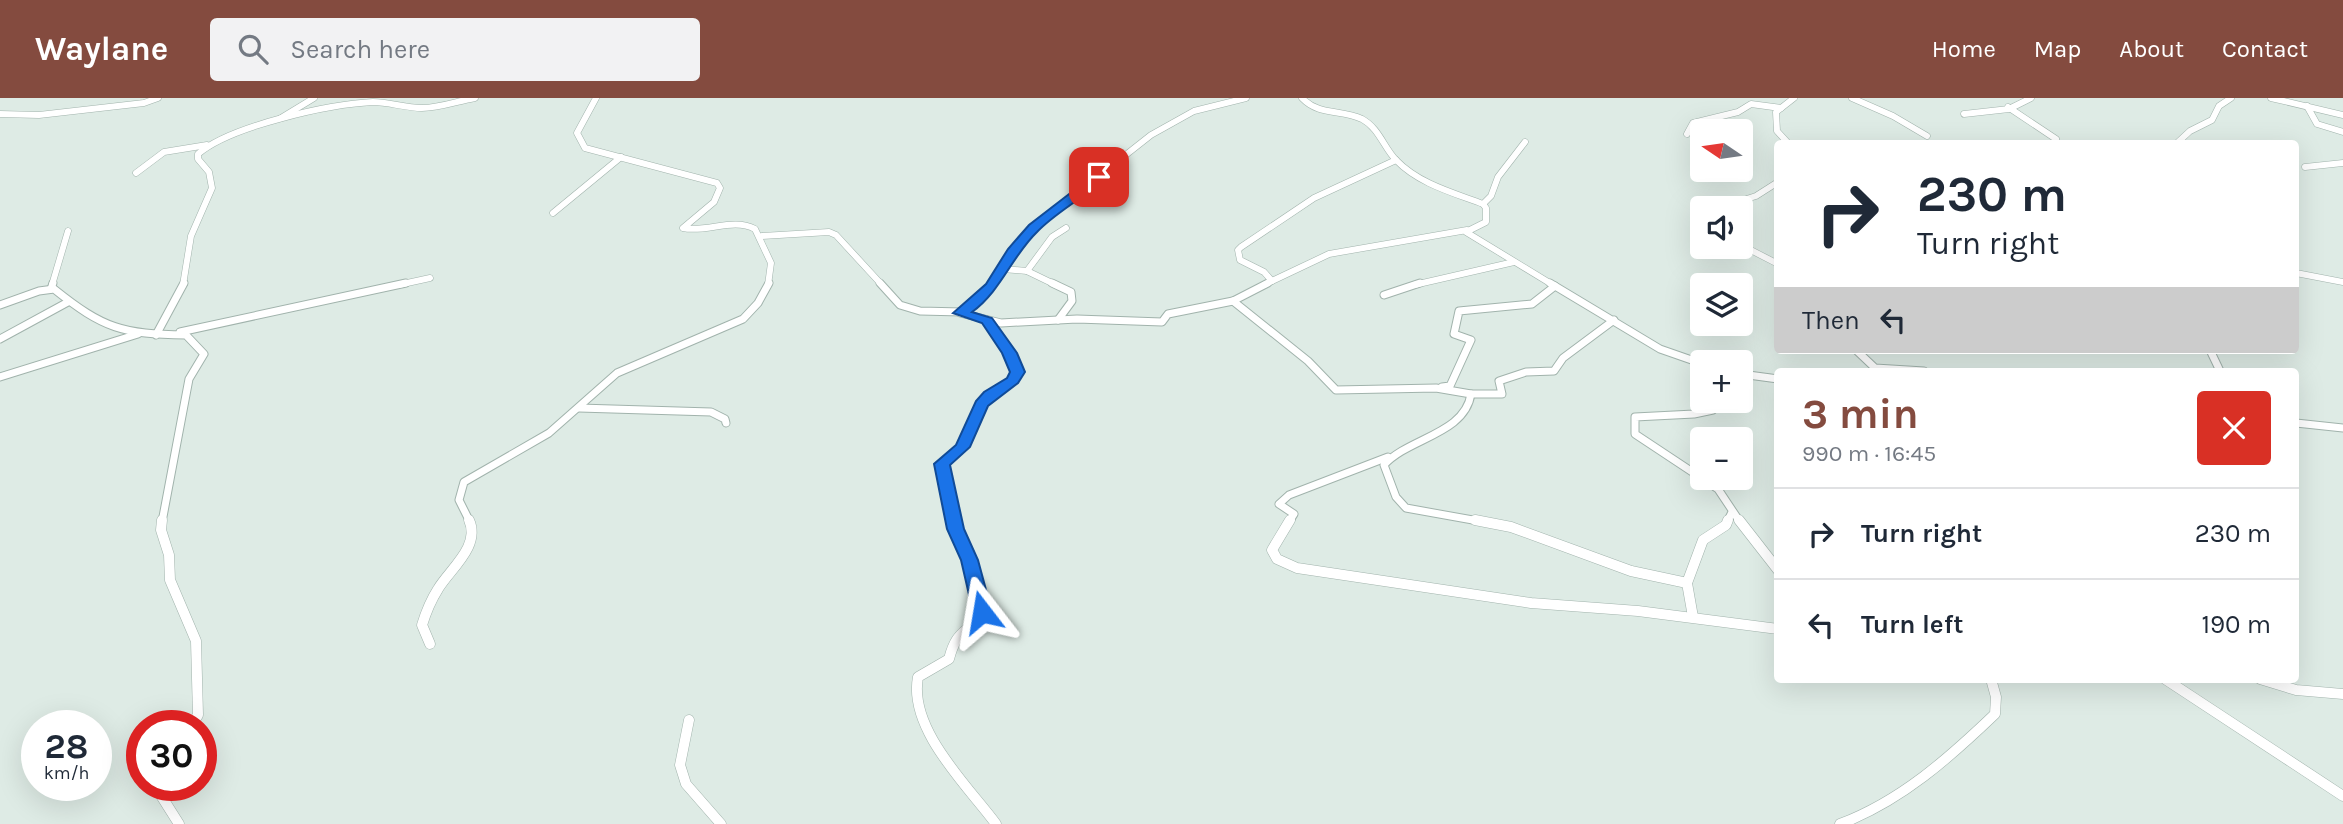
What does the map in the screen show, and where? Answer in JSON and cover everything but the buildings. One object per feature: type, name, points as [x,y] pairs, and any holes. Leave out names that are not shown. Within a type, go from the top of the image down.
[{"type":"street","points":[[0,114],[39,115],[144,103],[158,98]]},
{"type":"street","points":[[279,120],[314,98]]},
{"type":"street","points":[[136,173],[164,152],[207,145],[279,120],[363,103],[423,108],[475,98]]},
{"type":"street","points":[[430,644],[422,625],[427,608],[443,581],[464,555],[472,538],[472,526],[458,502],[464,482],[536,441],[579,408],[617,373],[730,326],[750,314],[757,307],[772,273],[762,236],[751,227],[741,225],[692,230],[683,228],[714,202],[720,185],[698,176],[585,148],[578,135],[596,98]]},
{"type":"street","points":[[960,313],[987,291],[1033,228],[1158,130],[1194,111],[1246,98]]},
{"type":"street","points":[[762,236],[829,232],[836,235],[900,305],[919,311],[960,313],[1001,323],[1058,320],[1162,322],[1168,314],[1233,301],[1329,254],[1467,230],[1486,222],[1486,208],[1483,204],[1448,192],[1396,160],[1374,128],[1361,118],[1324,112],[1307,105],[1302,98]]},
{"type":"street","points":[[1785,140],[1777,131],[1776,112],[1794,98]]},
{"type":"street","points":[[1852,98],[1893,116],[1927,136]]},
{"type":"street","points":[[1964,114],[1988,113],[2026,102],[2031,98]]},
{"type":"street","points":[[2180,140],[2190,131],[2212,120],[2220,106],[2231,98]]},
{"type":"street","points":[[2271,98],[2343,115]]},
{"type":"street","points":[[1687,134],[1693,123],[1738,112],[1749,105],[1781,108]]},
{"type":"street","points":[[2307,106],[2317,124],[2343,132]]},
{"type":"street","points":[[2008,107],[2023,114],[2056,139]]},
{"type":"street","points":[[1483,204],[1492,196],[1498,177],[1525,142]]},
{"type":"street","points":[[156,335],[185,281],[191,236],[212,188],[209,172],[198,159],[198,154],[207,145]]},
{"type":"street","points":[[553,213],[621,157]]},
{"type":"street","points":[[1272,281],[1264,272],[1241,260],[1238,250],[1304,204],[1396,160]]},
{"type":"street","points":[[2305,167],[2343,163]]},
{"type":"street","points":[[1753,197],[1774,185]]},
{"type":"street","points":[[1027,271],[1052,237],[1066,228]]},
{"type":"street","points":[[1467,230],[1469,235],[1660,349],[1690,359]]},
{"type":"street","points":[[51,289],[68,231]]},
{"type":"street","points":[[1753,250],[1774,261]]},
{"type":"street","points":[[1384,295],[1432,279],[1514,262]]},
{"type":"street","points":[[1003,269],[1027,271],[1056,282],[1073,294],[1069,308],[1058,320]]},
{"type":"street","points":[[2299,274],[2343,282]]},
{"type":"street","points":[[51,289],[88,316],[138,334],[156,335],[430,278]]},
{"type":"street","points":[[1233,301],[1308,361],[1336,390],[1436,388],[1450,386],[1471,340],[1454,334],[1459,311],[1532,304],[1555,286]]},
{"type":"street","points":[[0,305],[51,289]]},
{"type":"street","points":[[0,339],[68,302]]},
{"type":"street","points":[[987,320],[1016,365],[1017,376],[986,398],[962,447],[942,464],[955,529],[970,560],[982,612],[976,621],[954,639],[949,659],[918,677],[914,690],[920,718],[996,824]]},
{"type":"street","points":[[1436,388],[1471,394],[1502,394],[1499,381],[1526,372],[1554,371],[1563,358],[1614,320]]},
{"type":"street","points":[[0,377],[138,334]]},
{"type":"street","points":[[167,334],[186,335],[204,354],[189,379],[164,502],[161,530],[169,555],[170,580],[196,641],[198,710]]},
{"type":"street","points":[[1860,354],[1874,368]]},
{"type":"street","points":[[1753,376],[1774,378]]},
{"type":"street","points":[[1471,394],[1471,403],[1451,423],[1430,438],[1289,495],[1279,504],[1294,514],[1272,550],[1277,559],[1297,568],[1518,601],[1693,617],[1774,628]]},
{"type":"street","points":[[579,408],[711,412],[725,419],[726,423]]},
{"type":"street","points":[[1703,413],[1693,416],[1657,414],[1635,417],[1635,434],[1715,486],[1774,565]]},
{"type":"street","points":[[2299,422],[2343,428]]},
{"type":"street","points":[[1388,457],[1384,466],[1396,497],[1406,508],[1511,527],[1605,563],[1687,583]]},
{"type":"street","points":[[1693,617],[1687,583],[1703,540],[1726,525],[1732,512]]},
{"type":"street","points":[[1840,824],[1886,802],[1940,763],[1995,715],[1996,697],[1992,683]]},
{"type":"street","points":[[2171,683],[2343,796]]},
{"type":"street","points":[[2273,683],[2296,690],[2343,694]]},
{"type":"street","points":[[689,720],[680,765],[685,784],[721,824]]},
{"type":"street","points":[[164,801],[179,824]]},
{"type":"route","points":[[982,612],[970,560],[955,529],[942,464],[962,447],[981,404],[989,395],[1013,380],[1017,372],[1016,365],[987,320],[960,313],[991,286],[1013,252],[1033,228],[1099,177]]}]
